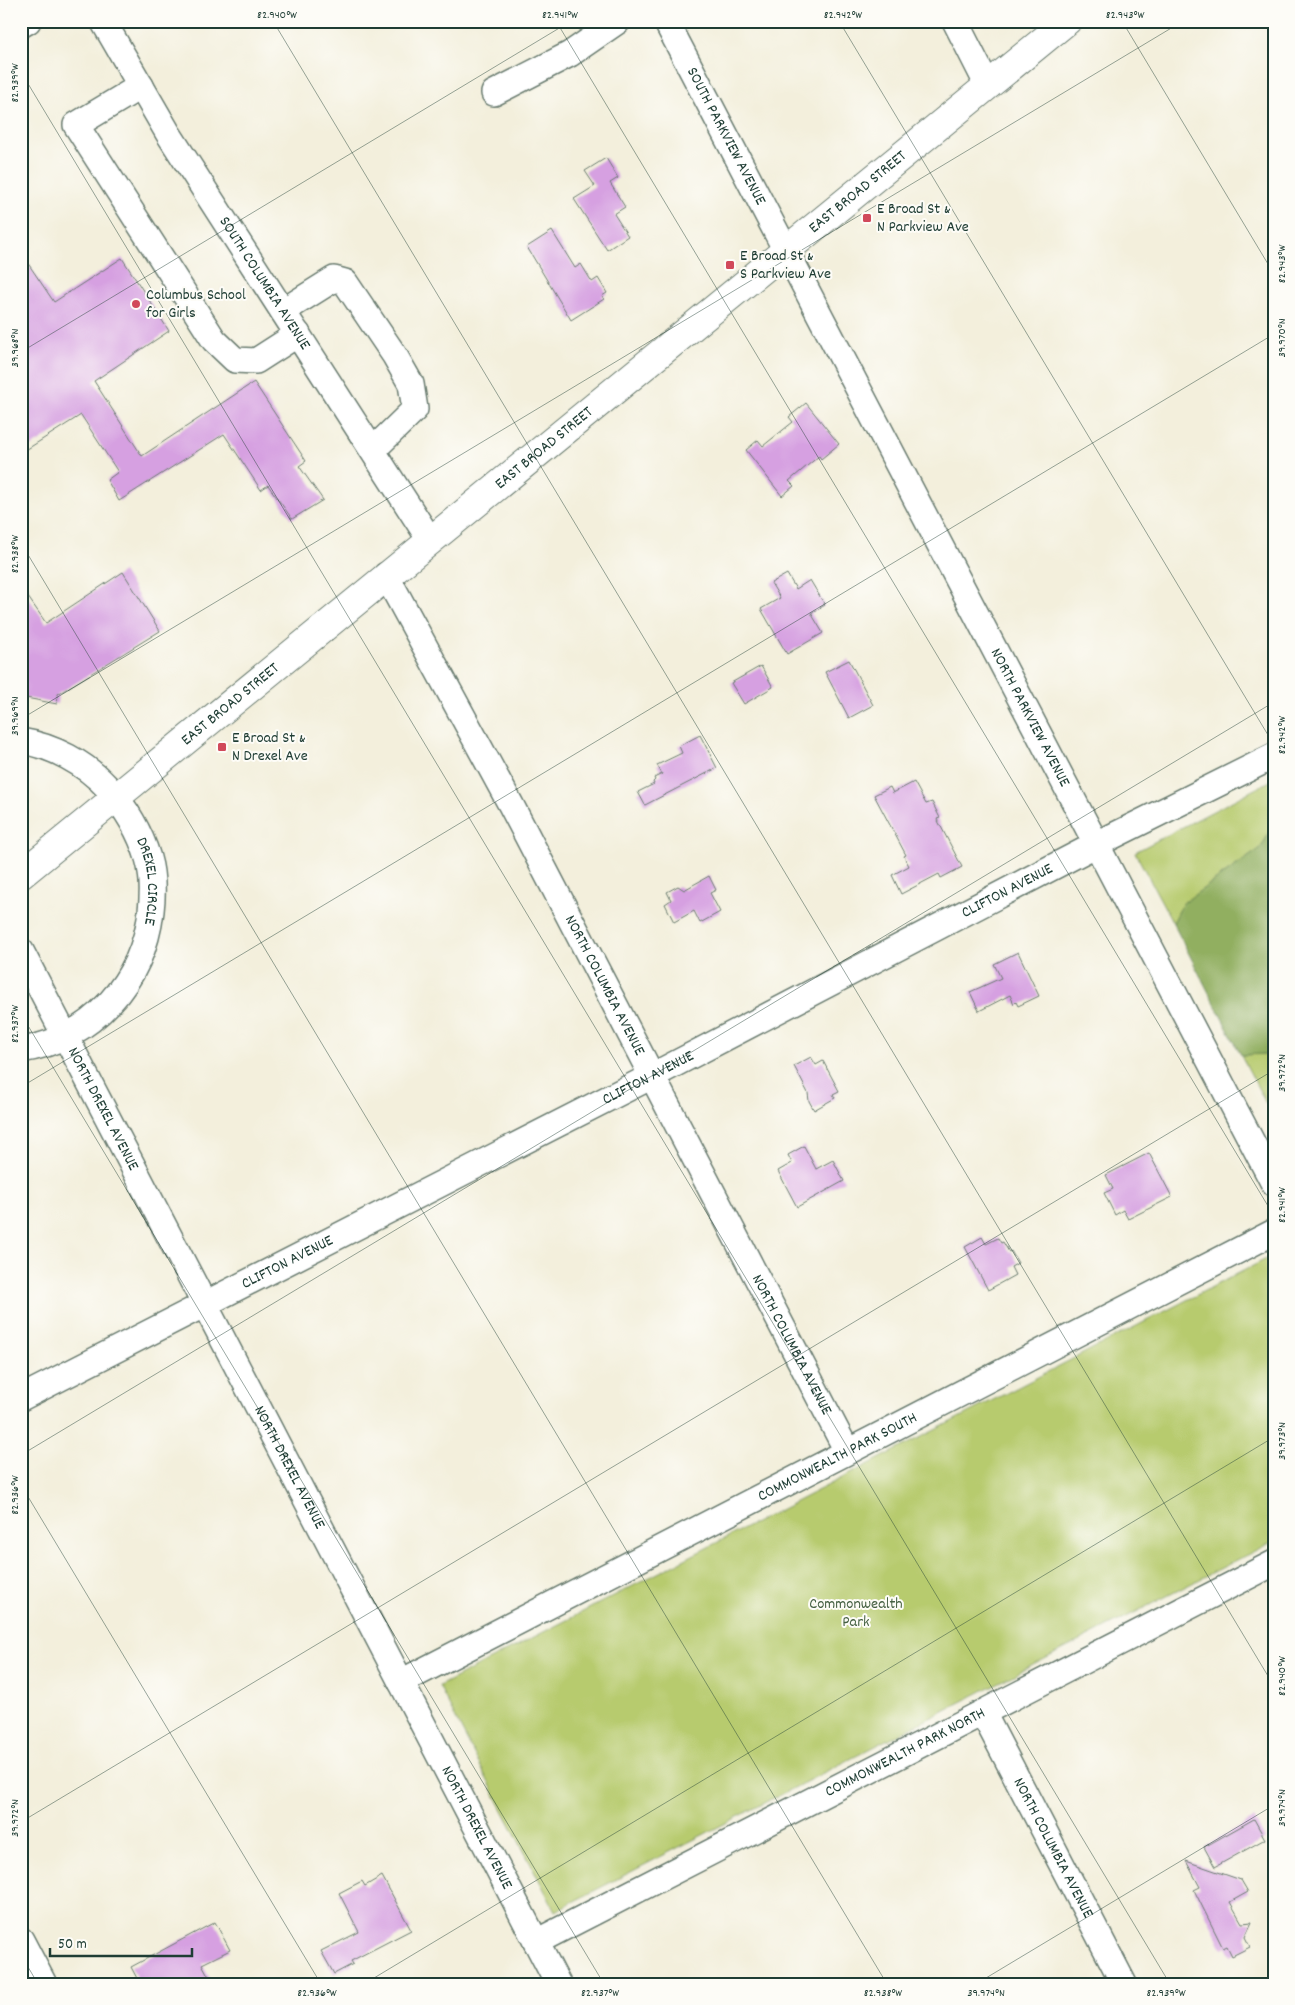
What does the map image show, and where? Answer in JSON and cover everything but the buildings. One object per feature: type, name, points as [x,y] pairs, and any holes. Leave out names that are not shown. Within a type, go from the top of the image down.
[{"type":"main road","name":"EAST BROAD STREET","points":[[21,875],[386,575],[1068,21]]},
{"type":"street","points":[[21,24],[28,21]]},
{"type":"street","name":"SOUTH COLUMBIA AVENUE","points":[[104,21],[172,139],[430,540]]},
{"type":"street","points":[[494,93],[570,54],[618,21]]},
{"type":"street","name":"SOUTH PARKVIEW AVENUE","points":[[666,21],[786,251]]},
{"type":"street","points":[[955,21],[988,86]]},
{"type":"street","points":[[141,86],[76,125],[214,340],[234,360],[256,361],[298,334]]},
{"type":"street","name":"NORTH PARKVIEW AVENUE","points":[[786,251],[1274,1184]]},
{"type":"street","points":[[282,311],[334,279],[345,282],[395,356],[411,384],[415,409],[373,450]]},
{"type":"street","name":"NORTH COLUMBIA AVENUE","points":[[386,575],[511,805],[847,1451]]},
{"type":"street","name":"DREXEL CIRCLE","points":[[21,741],[46,747],[76,761],[98,778],[117,798],[136,827],[148,859],[153,894],[149,930],[139,961],[120,992],[95,1017],[66,1036],[38,1048],[21,1050]]},
{"type":"street","name":"CLIFTON AVENUE","points":[[21,1398],[652,1076],[1097,844],[1274,756]]},
{"type":"street","name":"NORTH DREXEL AVENUE","points":[[21,951],[558,1984]]},
{"type":"street","name":"COMMONWEALTH PARK SOUTH","points":[[401,1682],[1274,1232]]},
{"type":"street","name":"COMMONWEALTH PARK NORTH","points":[[536,1942],[1274,1563]]},
{"type":"street","name":"NORTH COLUMBIA AVENUE","points":[[983,1713],[1124,1984]]},
{"type":"street","points":[[21,1940],[44,1984]]},
{"type":"green space","points":[[1274,779],[1274,823],[1261,848],[1183,903],[1173,923],[1135,852]]},
{"type":"green space","points":[[1274,823],[1274,1051],[1266,1054],[1241,1055],[1173,923],[1183,903],[1261,848]]},
{"type":"green space","points":[[1274,1051],[1274,1119],[1241,1055],[1266,1054]]},
{"type":"green space","name":"Commonwealth Park","points":[[1274,1255],[1274,1541],[555,1911],[439,1686]]},
{"type":"place","name":"E Broad St & N Parkview Ave","points":[[867,218]]},
{"type":"place","name":"E Broad St & S Parkview Ave","points":[[730,265]]},
{"type":"place","name":"Columbus School for Girls","points":[[136,304]]},
{"type":"place","name":"E Broad St & N Drexel Ave","points":[[222,747]]}]
